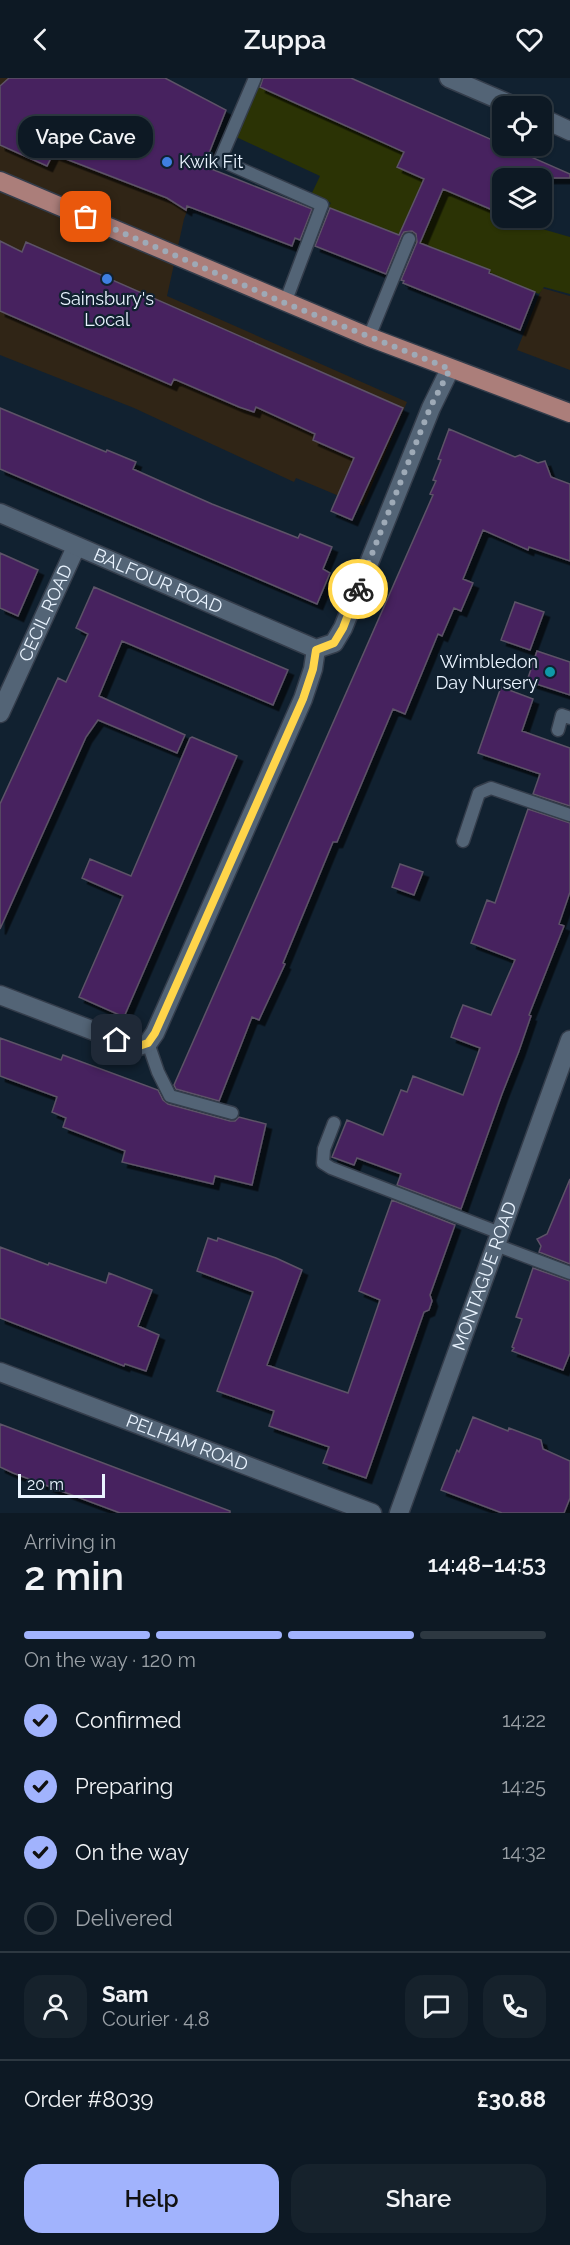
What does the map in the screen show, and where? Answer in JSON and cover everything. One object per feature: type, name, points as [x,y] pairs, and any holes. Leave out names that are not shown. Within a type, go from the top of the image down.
[{"type":"main road","points":[[0,181],[369,338],[570,413]]},
{"type":"street","points":[[449,78],[492,97]]},
{"type":"street","points":[[552,123],[570,131]]},
{"type":"street","points":[[0,995],[136,1047],[148,1043],[155,1033],[303,699],[313,669],[316,650],[334,643],[343,628],[430,408],[450,369]]},
{"type":"street","name":"BALFOUR ROAD","points":[[0,513],[76,548],[316,650]]},
{"type":"street","name":"CECIL ROAD","points":[[0,713],[76,548]]},
{"type":"street","name":"MONTAGUE ROAD","points":[[399,1513],[570,1040]]},
{"type":"street","name":"PELHAM ROAD","points":[[0,1372],[372,1513]]},
{"type":"lane","points":[[255,78],[220,160],[322,205],[285,303]]},
{"type":"lane","points":[[369,338],[409,240]]},
{"type":"lane","points":[[558,730],[562,715],[570,718]]},
{"type":"lane","points":[[463,841],[479,793],[491,788],[570,815]]},
{"type":"lane","points":[[148,1043],[158,1072],[170,1096],[232,1113]]},
{"type":"lane","points":[[334,1123],[324,1149],[323,1163],[498,1239],[570,1274]]},
{"type":"shaded area","points":[[0,78],[165,78],[226,110],[184,219],[167,296],[407,402],[363,506],[296,478],[294,482],[134,408],[0,355]]},
{"type":"shaded area","points":[[542,288],[570,296],[570,370],[517,350]]},
{"type":"green space","points":[[257,86],[307,107],[408,143],[397,167],[492,210],[492,228],[539,228],[570,237],[570,294],[544,287],[539,294],[328,207],[331,203],[311,195],[320,176],[234,136]]},
{"type":"building","points":[[9,78],[165,78],[226,110],[204,166],[312,209],[300,240],[295,238],[292,246],[187,206],[186,210],[167,198],[53,154],[47,166],[0,145],[0,86]]},
{"type":"building","points":[[263,78],[351,78],[492,140],[492,156],[529,156],[570,174],[570,178],[552,178],[552,168],[492,168],[492,210],[443,189],[420,243],[490,270],[489,273],[535,292],[520,330],[403,283],[404,281],[401,280],[417,242],[416,234],[412,231],[404,232],[402,235],[386,274],[315,246],[330,208],[399,235],[424,179],[397,167],[404,152],[260,87]]},
{"type":"building","points":[[0,241],[22,252],[26,242],[403,408],[352,520],[331,511],[354,458],[313,440],[315,434],[256,407],[254,412],[239,407],[174,379],[171,385],[0,311]]},
{"type":"building","points":[[0,408],[136,462],[133,469],[212,504],[298,538],[300,534],[332,547],[323,569],[330,573],[317,604],[0,469]]},
{"type":"building","points":[[449,429],[515,457],[520,455],[538,463],[545,461],[551,477],[570,484],[570,561],[529,547],[528,550],[483,530],[463,579],[473,583],[461,611],[454,608],[442,636],[438,634],[405,714],[393,709],[337,842],[333,842],[283,963],[285,964],[259,1020],[252,1017],[219,1101],[176,1089],[174,1085],[433,495],[430,494],[436,481],[433,480],[441,460],[438,459]]},
{"type":"building","points":[[0,553],[38,570],[18,616],[0,608]]},
{"type":"building","points":[[94,587],[288,670],[273,705],[122,641],[99,696],[185,735],[177,753],[98,720],[86,737],[0,929],[0,804],[58,678],[66,682],[88,634],[76,628]]},
{"type":"building","points":[[515,602],[544,612],[530,650],[501,640]]},
{"type":"building","name":"Wimbledon Day Nursery","points":[[537,651],[570,662],[570,695],[527,681]]},
{"type":"building","points":[[501,687],[533,699],[522,731],[570,748],[570,806],[533,794],[540,774],[478,753]]},
{"type":"building","points":[[192,737],[237,756],[124,1017],[79,997],[123,896],[82,878],[90,859],[131,876]]},
{"type":"building","points":[[528,809],[570,823],[570,892],[559,924],[564,926],[529,1015],[531,1016],[519,1051],[461,1209],[397,1185],[401,1174],[357,1158],[354,1165],[332,1157],[347,1120],[383,1135],[401,1090],[407,1092],[413,1076],[463,1095],[480,1048],[451,1037],[457,1020],[463,1005],[491,1015],[515,960],[471,943],[487,900],[495,903]]},
{"type":"building","points":[[400,864],[423,872],[414,895],[392,887]]},
{"type":"building","points":[[0,1038],[61,1060],[63,1055],[158,1090],[168,1104],[230,1121],[235,1121],[239,1117],[266,1124],[252,1185],[215,1176],[213,1184],[122,1162],[125,1151],[63,1127],[66,1118],[52,1112],[57,1097],[0,1076]]},
{"type":"building","points":[[570,1179],[570,1264],[539,1252],[541,1246],[537,1239],[547,1234]]},
{"type":"building","points":[[392,1200],[455,1225],[430,1295],[432,1301],[429,1310],[424,1312],[366,1478],[323,1463],[329,1447],[269,1426],[274,1411],[217,1391],[253,1292],[197,1271],[208,1238],[217,1241],[218,1238],[276,1258],[302,1270],[267,1365],[348,1393],[380,1300],[359,1291]]},
{"type":"building","points":[[0,1247],[106,1283],[109,1273],[152,1290],[138,1326],[159,1335],[146,1371],[125,1364],[124,1366],[0,1318]]},
{"type":"building","points":[[533,1268],[570,1281],[570,1353],[563,1370],[512,1351],[522,1319],[516,1317]]},
{"type":"building","points":[[473,1417],[508,1431],[509,1428],[541,1440],[543,1449],[570,1461],[570,1498],[564,1513],[502,1513],[441,1490]]},
{"type":"building","points":[[0,1424],[230,1511],[230,1513],[120,1513],[13,1473],[0,1467]]},
{"type":"way so far","points":[[86,217],[285,303],[450,369],[430,408],[358,589]]},
{"type":"place","name":"Kwik Fit","points":[[167,162]]},
{"type":"place","name":"Vape Cave","points":[[86,217]]},
{"type":"place","name":"Sainsbury's Local","points":[[107,279]]},
{"type":"place","name":"Wimbledon Day Nursery","points":[[550,672]]},
{"type":"route","points":[[117,1040],[136,1047],[148,1043],[155,1033],[303,699],[313,669],[316,650],[334,643],[343,628],[358,589]]}]
